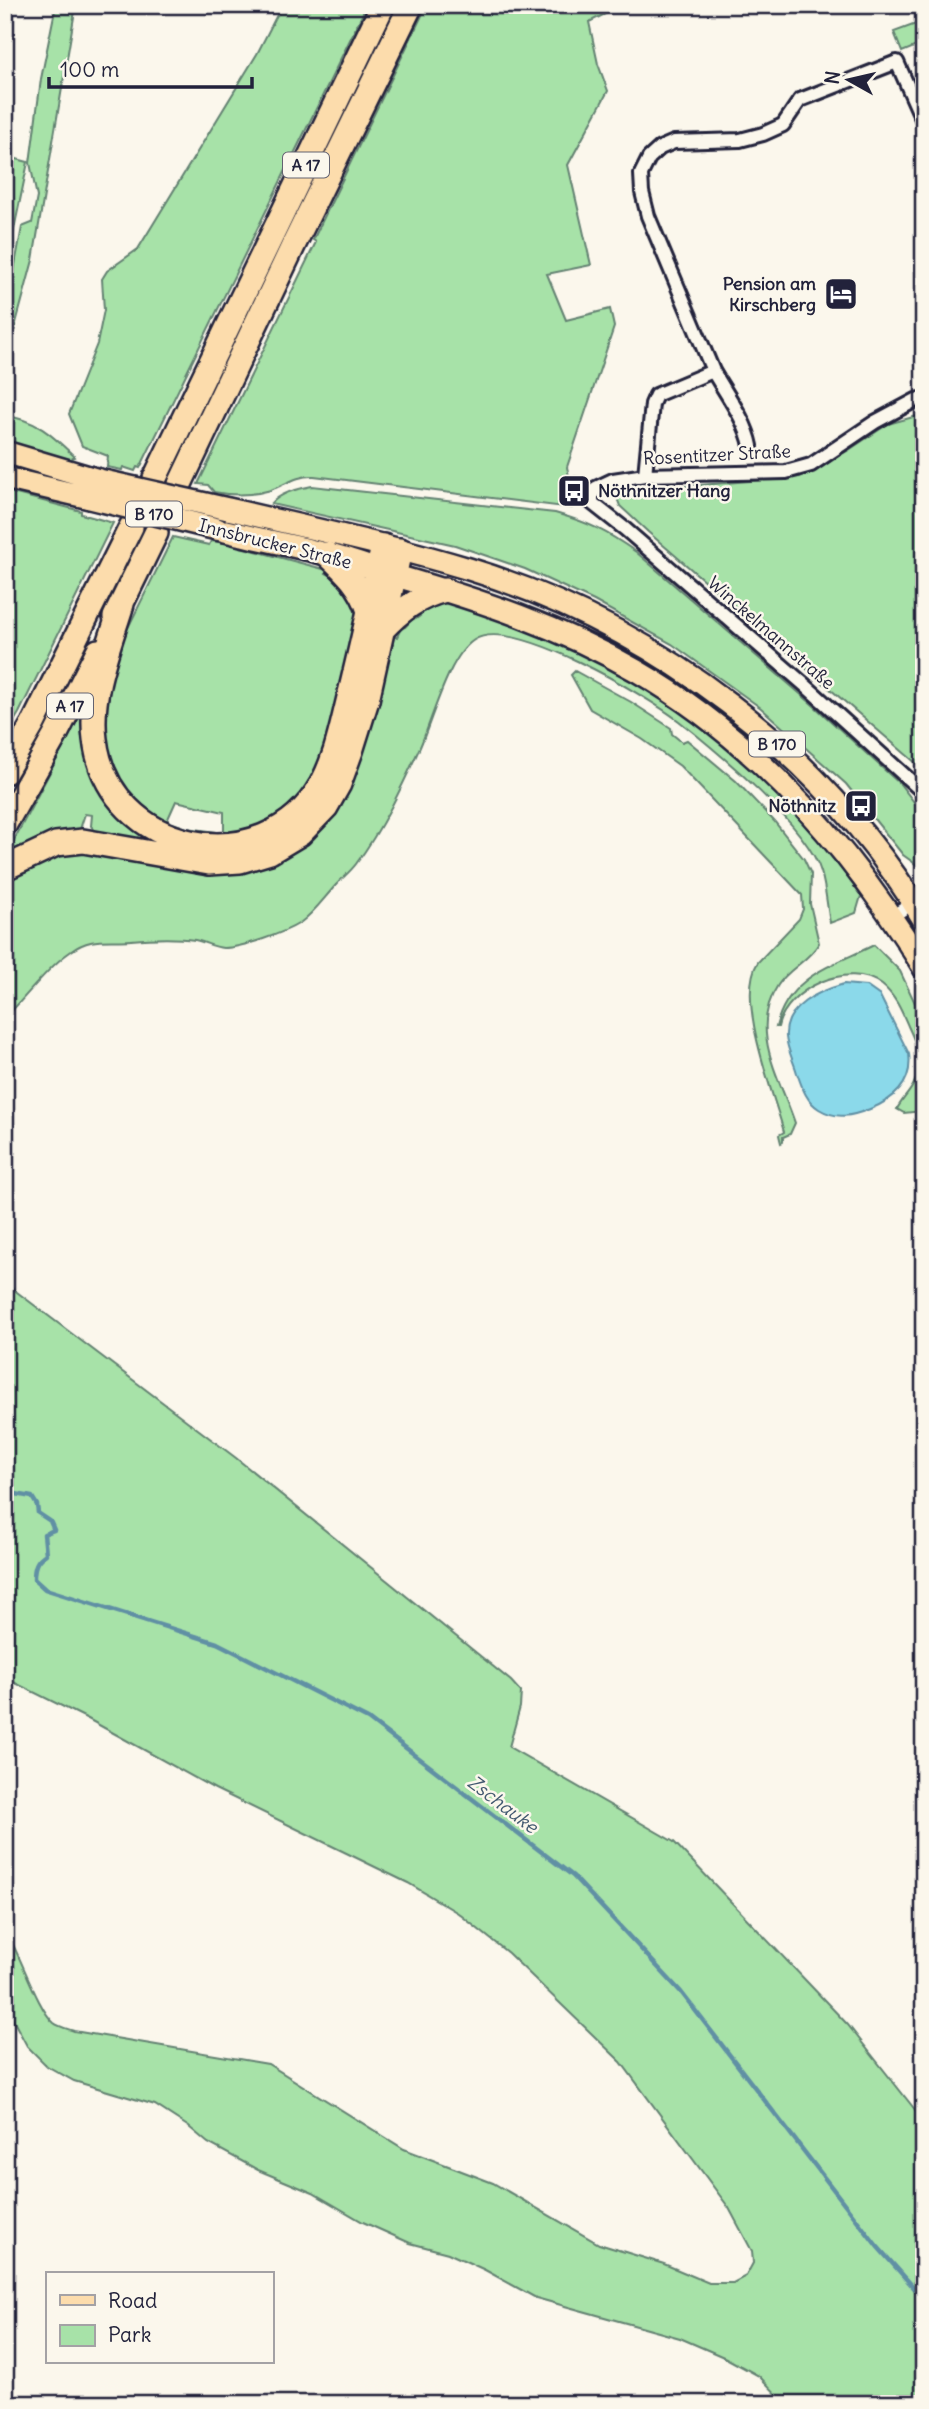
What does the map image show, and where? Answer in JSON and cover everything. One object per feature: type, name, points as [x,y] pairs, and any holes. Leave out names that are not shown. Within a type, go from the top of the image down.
[{"type":"highway","name":"A 17","points":[[155,478],[383,5]]},
{"type":"highway","name":"A 17","points":[[180,484],[411,5]]},
{"type":"highway","name":"A 17","points":[[5,772],[33,724],[131,527]]},
{"type":"highway","name":"A 17","points":[[5,824],[55,736],[156,533]]},
{"type":"highway","points":[[121,604],[102,672],[96,710],[94,738],[108,781],[127,808],[140,820],[174,839],[219,845],[243,842],[280,827],[306,805],[320,786],[340,734],[375,620],[391,548]]},
{"type":"highway","points":[[5,868],[56,844],[83,841],[209,863],[240,861],[270,852],[300,834],[326,807],[339,784],[367,700],[375,620],[364,595],[350,575],[327,554]]},
{"type":"highway","points":[[375,620],[429,594],[444,590]]},
{"type":"highway","points":[[5,751],[33,724]]},
{"type":"main road","name":"Innsbrucker Straße","points":[[5,452],[94,489],[218,529],[327,554],[444,590]]},
{"type":"main road","name":"Innsbrucker Straße","points":[[5,478],[228,509],[391,548]]},
{"type":"main road","name":"B 170","points":[[391,548],[471,570],[540,595],[633,640],[701,683],[758,727],[825,791],[868,839],[921,910]]},
{"type":"main road","name":"B 170","points":[[444,590],[502,608],[575,639],[639,672],[730,736],[796,799],[849,859],[924,968]]},
{"type":"street","points":[[751,446],[743,423],[713,370],[649,216],[642,192],[641,174],[649,158],[660,148],[674,142],[740,140],[763,134],[783,125],[800,100],[897,61],[924,123]]},
{"type":"street","points":[[645,475],[652,404],[656,395],[713,370]]},
{"type":"street","name":"Rosentitzer Straße","points":[[592,503],[596,488],[613,480],[645,475],[786,472],[811,465],[875,422],[924,398]]},
{"type":"street","name":"Winckelmannstraße","points":[[592,503],[806,686],[924,793]]},
{"type":"street","points":[[891,917],[921,910]]},
{"type":"green space","points":[[56,5],[76,5],[33,260],[12,338],[5,336],[5,319],[22,227],[32,223],[37,197],[30,163],[41,79]]},
{"type":"green space","points":[[282,5],[367,5],[140,468],[137,467],[135,471],[123,467],[122,470],[107,467],[108,456],[82,446],[69,414],[97,344],[104,310],[102,279],[107,271],[138,249],[257,54]]},
{"type":"green space","points":[[427,5],[623,5],[589,22],[598,64],[608,91],[568,165],[591,265],[547,274],[566,320],[610,309],[614,327],[567,467],[569,476],[582,477],[577,484],[572,508],[314,476],[297,478],[271,490],[256,493],[236,495],[214,492],[208,485],[198,484]]},
{"type":"green space","points":[[924,21],[924,43],[902,52],[894,32]]},
{"type":"green space","points":[[5,156],[28,162],[5,273]]},
{"type":"green space","points":[[924,414],[924,770],[648,532],[620,506],[617,498],[625,491],[800,477],[849,450],[888,424]]},
{"type":"green space","points":[[5,416],[35,425],[75,457],[69,460],[5,440]]},
{"type":"green space","points":[[312,486],[555,513],[588,524],[616,538],[636,552],[812,704],[900,784],[924,815],[924,870],[903,855],[846,784],[761,708],[672,644],[594,601],[525,569],[455,545],[271,504],[285,494]]},
{"type":"green space","points":[[5,491],[81,511],[81,514],[113,523],[5,736]]},
{"type":"green space","points":[[173,537],[209,545],[211,541],[225,543],[327,570],[326,573],[339,581],[348,593],[356,622],[326,761],[303,801],[263,830],[217,840],[143,814],[104,757],[102,703],[119,646]],"holes":[[[176,801],[224,812],[224,833],[187,828],[167,821]]]},
{"type":"green space","points":[[438,602],[471,607],[534,630],[618,672],[694,721],[756,774],[811,832],[861,896],[856,913],[830,923],[821,872],[799,834],[759,791],[679,721],[639,694],[579,662],[518,639],[492,635],[474,640],[456,660],[420,747],[383,822],[354,867],[300,923],[251,943],[223,948],[195,940],[171,938],[85,944],[53,966],[5,1018],[5,879],[40,859],[80,850],[242,867],[379,700],[394,637],[397,637],[401,628],[414,617],[416,619],[420,616],[418,612]]},
{"type":"green space","points":[[575,671],[671,728],[672,734],[682,742],[687,740],[736,781],[774,821],[804,859],[811,874],[810,904],[819,943],[778,985],[766,1019],[770,1054],[795,1123],[790,1134],[783,1137],[781,1143],[779,1135],[784,1132],[753,1021],[752,978],[758,962],[799,919],[803,909],[802,895],[680,766],[642,739],[590,709],[571,675]]},
{"type":"green space","points":[[87,702],[109,795],[224,851],[328,787],[227,853],[98,834],[91,826],[92,815],[85,814],[79,832],[5,857]]},
{"type":"green space","points":[[874,945],[900,971],[924,1022],[924,1115],[922,1111],[904,1113],[897,1109],[917,1078],[918,1054],[901,1010],[882,985],[853,975],[821,982],[793,1001],[776,1027],[790,996],[801,984],[828,967]]},
{"type":"green space","points":[[5,1283],[236,1458],[511,1681],[521,1692],[520,1707],[509,1747],[674,1842],[848,2025],[924,2121],[924,2404],[786,2404],[759,2376],[726,2358],[680,2338],[536,2298],[448,2253],[410,2243],[208,2143],[155,2105],[74,2081],[47,2066],[27,2046],[5,2005],[5,1930],[41,2005],[58,2026],[268,2064],[404,2149],[493,2183],[599,2244],[664,2264],[709,2283],[733,2283],[746,2276],[753,2263],[752,2251],[729,2208],[621,2062],[508,1953],[458,1913],[408,1883],[215,1789],[88,1719],[5,1678]]},
{"type":"water","points":[[844,984],[866,986],[880,996],[909,1054],[909,1064],[905,1082],[894,1095],[857,1114],[838,1116],[819,1109],[808,1098],[786,1037],[787,1026],[797,1008],[814,996]]},
{"type":"waterway","name":"Zschauke","points":[[5,1492],[32,1497],[38,1513],[50,1521],[54,1530],[44,1534],[46,1554],[38,1561],[34,1571],[34,1579],[45,1589],[217,1643],[368,1719],[573,1876],[681,1992],[877,2246],[924,2299]]},
{"type":"place","name":"Pension am Kirschberg","points":[[841,294]]},
{"type":"place","name":"Nöthnitzer Hang","points":[[574,491]]},
{"type":"place","name":"Nöthnitz","points":[[861,806]]}]
